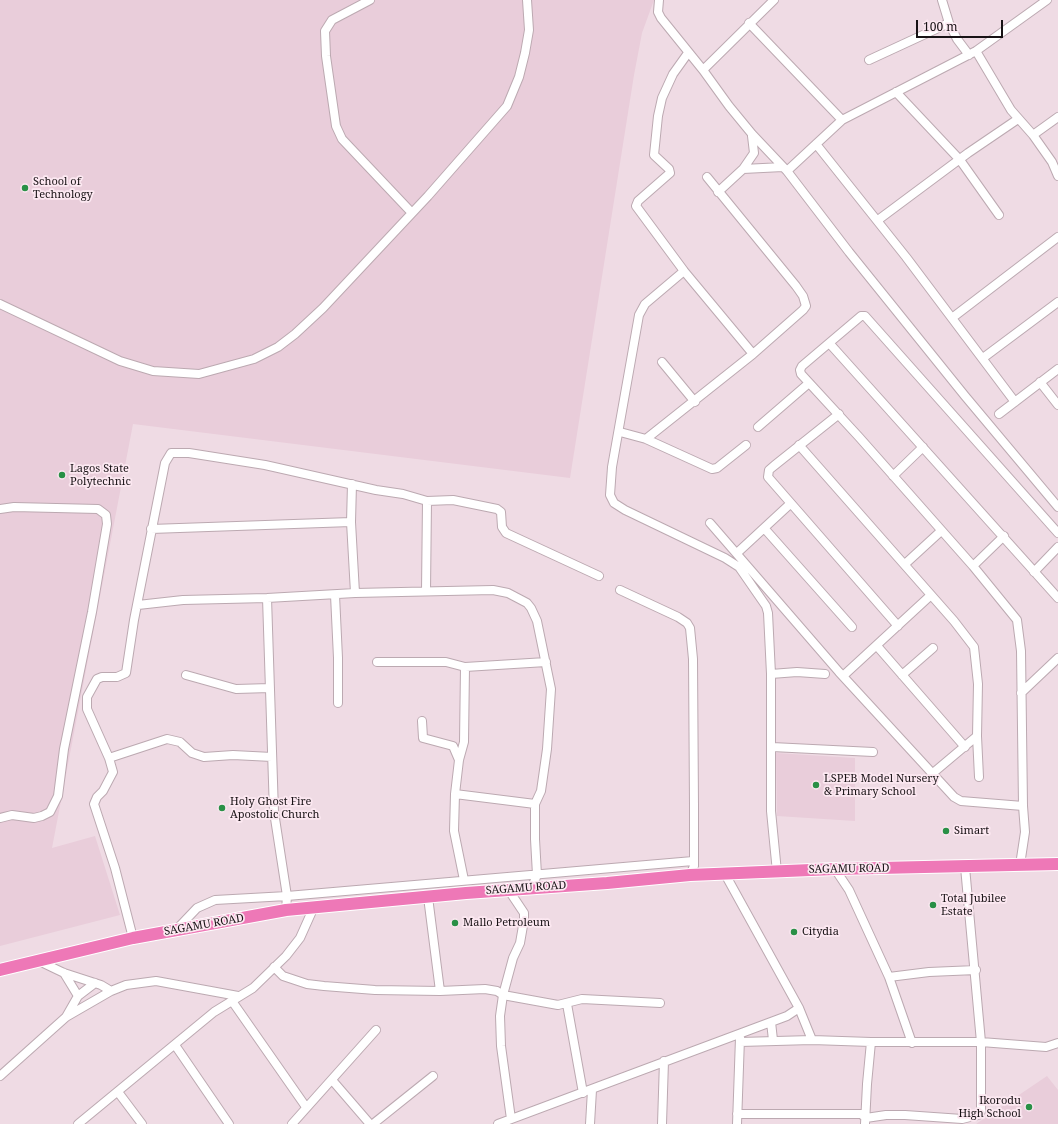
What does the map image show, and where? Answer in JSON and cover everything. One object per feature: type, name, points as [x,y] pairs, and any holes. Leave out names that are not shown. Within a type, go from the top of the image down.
[{"type":"highway","name":"SAGAMU ROAD","points":[[0,970],[133,938],[286,910],[508,889],[607,883],[690,875],[835,869],[1058,864]]},
{"type":"street","points":[[370,0],[332,20],[325,31],[326,56],[336,126],[342,139],[412,213]]},
{"type":"street","points":[[0,304],[120,361],[153,371],[199,374],[254,360],[284,343],[323,308],[412,213],[507,106],[519,77],[526,53],[529,30],[527,0]]},
{"type":"street","points":[[659,0],[658,12],[661,18],[688,53],[703,70],[752,134],[785,169],[965,396],[1058,507]]},
{"type":"street","points":[[703,70],[774,0]]},
{"type":"street","points":[[942,0],[949,23],[957,39],[972,53],[1018,119],[1033,135],[1052,162],[1058,176]]},
{"type":"street","points":[[743,169],[785,169],[816,144],[842,120],[972,53],[1047,0]]},
{"type":"street","points":[[749,23],[842,120]]},
{"type":"street","points":[[869,60],[949,23]]},
{"type":"street","points":[[688,53],[673,74],[662,98],[658,116],[654,155],[669,169],[670,173],[638,201],[636,206],[684,271],[753,354]]},
{"type":"street","points":[[896,92],[960,160],[1000,215]]},
{"type":"street","points":[[1033,135],[1058,117]]},
{"type":"street","points":[[878,220],[1018,119]]},
{"type":"street","points":[[718,192],[743,169],[754,153],[752,134]]},
{"type":"street","points":[[816,144],[878,220],[1015,402]]},
{"type":"street","points":[[646,439],[695,402],[753,354],[803,310],[806,301],[796,286],[707,177]]},
{"type":"street","points":[[952,318],[1058,237]]},
{"type":"street","points":[[684,271],[645,304],[639,315],[620,432],[612,467],[611,500],[625,510],[724,558],[739,567],[766,606],[768,613],[771,674],[771,811],[777,872]]},
{"type":"street","points":[[983,358],[1058,302]]},
{"type":"street","points":[[1020,865],[1025,832],[1023,806],[1021,651],[1017,620],[973,566],[839,414],[808,383],[800,370],[802,366],[830,344],[861,316],[867,318],[1058,533]]},
{"type":"street","points":[[830,344],[1004,536],[1058,598]]},
{"type":"street","points":[[662,362],[695,402]]},
{"type":"street","points":[[999,414],[1058,369]]},
{"type":"street","points":[[1040,382],[1058,405]]},
{"type":"street","points":[[758,428],[808,383]]},
{"type":"street","points":[[839,414],[799,445],[769,470],[767,474],[790,504],[898,626]]},
{"type":"street","points":[[620,432],[646,439],[712,469],[717,468],[746,445]]},
{"type":"street","points":[[799,445],[931,595],[974,647],[978,684],[979,777]]},
{"type":"street","points":[[893,476],[923,447]]},
{"type":"street","points":[[133,938],[115,868],[94,804],[113,772],[109,758],[87,709],[87,697],[98,679],[102,677],[117,677],[126,673],[134,620],[165,463],[171,453],[189,452],[265,465],[403,494],[427,501],[453,500],[499,510],[502,515],[502,527],[506,533],[599,576]]},
{"type":"street","points":[[352,484],[351,522],[355,593]]},
{"type":"street","points":[[426,591],[427,501]]},
{"type":"street","points":[[736,553],[790,504]]},
{"type":"street","points":[[0,509],[14,507],[98,509],[106,515],[107,524],[92,612],[64,749],[58,796],[50,812],[42,816],[34,818],[12,816],[0,818]]},
{"type":"street","points":[[152,529],[351,522]]},
{"type":"street","points":[[710,523],[843,676],[954,797],[961,801],[1023,806]]},
{"type":"street","points":[[764,528],[852,627]]},
{"type":"street","points":[[904,564],[941,531]]},
{"type":"street","points":[[973,566],[1004,536]]},
{"type":"street","points":[[1034,572],[1058,547]]},
{"type":"street","points":[[138,605],[183,600],[267,598],[355,593],[493,590],[519,598],[527,603],[534,613],[551,689],[548,733],[541,791],[535,804],[537,875],[532,887]]},
{"type":"street","points":[[620,590],[678,617],[687,623],[690,628],[693,659],[694,743],[694,866],[690,875]]},
{"type":"street","points":[[335,595],[338,658],[338,703]]},
{"type":"street","points":[[843,676],[931,595]]},
{"type":"street","points":[[267,598],[274,812],[287,896],[286,910]]},
{"type":"street","points":[[877,646],[965,747]]},
{"type":"street","points":[[902,675],[933,648]]},
{"type":"street","points":[[1022,693],[1058,658]]},
{"type":"street","points":[[377,662],[446,662],[465,667],[546,662]]},
{"type":"street","points":[[464,880],[455,839],[455,794],[458,760],[464,742],[465,667]]},
{"type":"street","points":[[771,674],[797,672],[825,674]]},
{"type":"street","points":[[186,675],[236,689],[270,688]]},
{"type":"street","points":[[422,721],[423,738],[453,746],[458,760]]},
{"type":"street","points":[[932,773],[978,736]]},
{"type":"street","points":[[109,758],[167,739],[180,742],[192,753],[204,757],[233,755],[272,757]]},
{"type":"street","points":[[772,747],[873,752]]},
{"type":"street","points":[[455,794],[535,804]]},
{"type":"street","points":[[176,930],[197,908],[215,900],[287,896],[693,861]]},
{"type":"street","points":[[866,1121],[895,1114],[962,1119],[978,1115],[980,1111],[981,1042],[966,867]]},
{"type":"street","points":[[835,869],[849,890],[889,977],[912,1043]]},
{"type":"street","points":[[725,874],[799,1008],[812,1040]]},
{"type":"street","points":[[508,889],[524,913],[520,943],[513,958],[503,996],[500,1016],[501,1046],[511,1119]]},
{"type":"street","points":[[428,897],[440,991]]},
{"type":"street","points":[[78,1124],[214,1012],[253,988],[286,956],[300,938],[313,908]]},
{"type":"street","points":[[39,961],[64,973],[95,982],[111,991]]},
{"type":"street","points":[[274,967],[283,976],[307,984],[375,990],[440,991],[485,989],[497,991],[503,996],[552,1005],[567,1004],[582,999],[660,1003]]},
{"type":"street","points":[[889,977],[929,972],[976,970]]},
{"type":"street","points":[[64,973],[78,996]]},
{"type":"street","points":[[0,1076],[66,1017],[111,991],[131,984],[156,981],[235,999],[306,1107]]},
{"type":"street","points":[[66,1017],[78,996],[95,982]]},
{"type":"street","points":[[567,1004],[583,1093]]},
{"type":"street","points":[[498,1124],[787,1016],[799,1008]]},
{"type":"street","points":[[771,1022],[773,1040]]},
{"type":"street","points":[[292,1124],[376,1030]]},
{"type":"street","points":[[737,1124],[740,1034]]},
{"type":"street","points":[[740,1042],[812,1040],[912,1043],[981,1042],[1046,1047],[1058,1043]]},
{"type":"street","points":[[866,1121],[867,1084],[871,1042]]},
{"type":"street","points":[[175,1045],[229,1124]]},
{"type":"street","points":[[662,1124],[664,1061]]},
{"type":"street","points":[[332,1080],[371,1124],[433,1076]]},
{"type":"street","points":[[590,1124],[592,1090]]},
{"type":"street","points":[[118,1092],[142,1124]]},
{"type":"street","points":[[737,1114],[861,1114],[866,1121]]},
{"type":"shaded area","name":"Lagos State Polytechnic","points":[[0,0],[654,0],[642,33],[634,75],[570,478],[133,424],[52,848],[95,836],[120,915],[0,946]]},
{"type":"shaded area","name":"LSPEB Model Nursery & Primary School","points":[[776,753],[855,758],[855,821],[777,816]]},
{"type":"shaded area","name":"Ikorodu High School","points":[[1047,1076],[1058,1090],[1058,1124],[976,1124]]},
{"type":"place","name":"School of Technology","points":[[25,188]]},
{"type":"place","name":"Lagos State Polytechnic","points":[[62,475]]},
{"type":"place","name":"LSPEB Model Nursery & Primary School","points":[[816,785]]},
{"type":"place","name":"Holy Ghost Fire Apostolic Church","points":[[222,808]]},
{"type":"place","name":"Simart","points":[[946,831]]},
{"type":"place","name":"Total Jubilee Estate","points":[[933,905]]},
{"type":"place","name":"Mallo Petroleum","points":[[455,923]]},
{"type":"place","name":"Citydia","points":[[794,932]]},
{"type":"place","name":"Ikorodu High School","points":[[1029,1107]]}]
